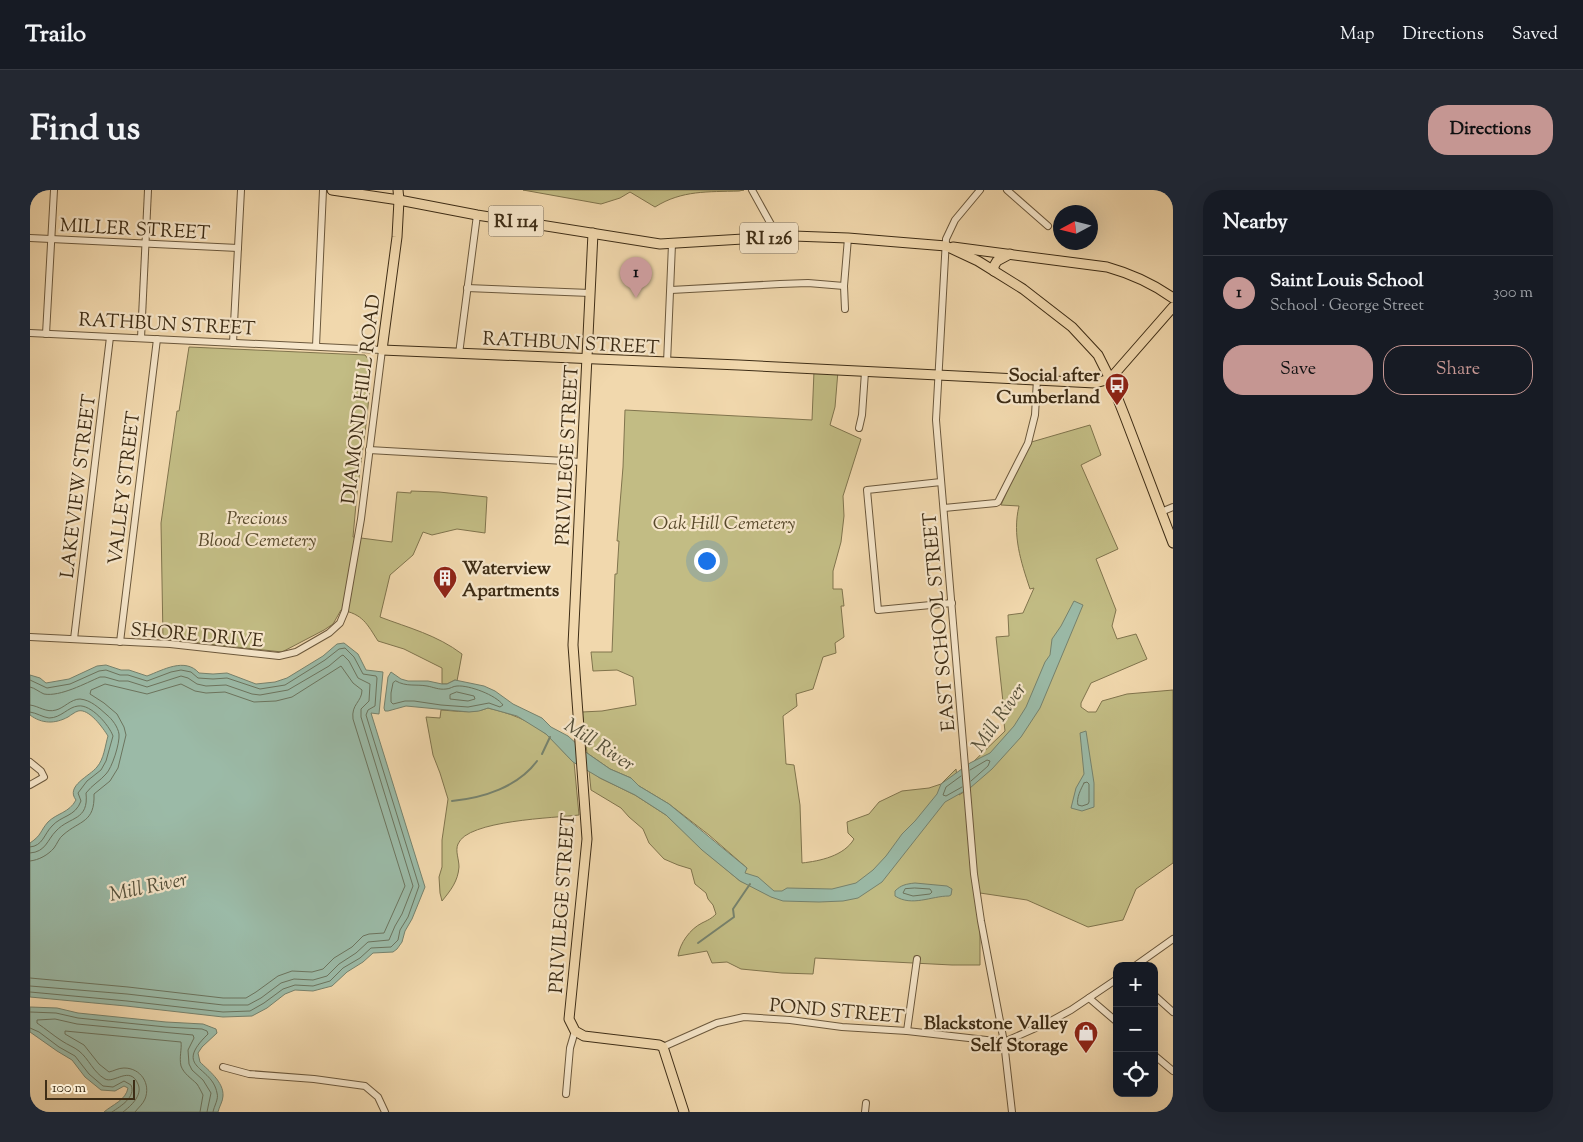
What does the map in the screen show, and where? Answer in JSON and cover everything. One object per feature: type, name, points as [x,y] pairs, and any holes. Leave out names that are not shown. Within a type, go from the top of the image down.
[{"type":"main road","points":[[332,190],[400,200]]},
{"type":"main road","name":"DIAMOND HILL ROAD","points":[[382,350],[397,237],[400,200],[398,190]]},
{"type":"main road","name":"RI 114","points":[[400,200],[477,215],[593,233]]},
{"type":"main road","name":"RI 126","points":[[593,233],[639,241],[672,244],[778,237],[848,238],[991,251],[1106,267],[1125,272],[1158,287],[1173,298]]},
{"type":"main road","name":"PRIVILEGE STREET","points":[[575,1031],[569,1019],[569,1011],[586,839],[573,646],[593,233]]},
{"type":"main road","name":"RI 126","points":[[946,246],[978,261],[1022,289],[1079,334],[1098,355],[1110,379]]},
{"type":"main road","points":[[994,271],[997,261],[1010,254]]},
{"type":"main road","points":[[1173,307],[1110,379],[1173,543]]},
{"type":"main road","name":"RATHBUN STREET","points":[[382,350],[1095,383],[1110,379]]},
{"type":"main road","points":[[575,1031],[584,1036],[660,1045],[663,1047],[684,1112]]},
{"type":"street","points":[[46,334],[54,190]]},
{"type":"street","points":[[141,338],[148,190]]},
{"type":"street","points":[[232,343],[241,190]]},
{"type":"street","points":[[316,346],[323,190]]},
{"type":"street","points":[[752,190],[778,237]]},
{"type":"street","name":"EAST SCHOOL STREET","points":[[980,190],[955,220],[948,233],[936,420],[974,874],[1004,1042],[1012,1112]]},
{"type":"street","points":[[1007,190],[1048,226]]},
{"type":"street","points":[[459,354],[477,215]]},
{"type":"street","name":"MILLER STREET","points":[[30,238],[238,248]]},
{"type":"street","points":[[845,309],[844,286],[848,238]]},
{"type":"street","points":[[667,363],[672,244]]},
{"type":"street","points":[[671,290],[808,283],[844,286]]},
{"type":"street","points":[[467,288],[590,293]]},
{"type":"street","name":"RATHBUN STREET","points":[[30,333],[382,350]]},
{"type":"street","name":"LAKEVIEW STREET","points":[[74,640],[110,337]]},
{"type":"street","name":"VALLEY STREET","points":[[120,642],[157,339]]},
{"type":"street","name":"DIAMOND HILL ROAD","points":[[345,611],[361,519],[382,350]]},
{"type":"street","points":[[859,428],[862,415],[865,372]]},
{"type":"street","points":[[944,508],[998,502],[1028,442],[1035,415],[1038,379]]},
{"type":"street","points":[[369,450],[582,462]]},
{"type":"street","points":[[941,482],[867,490],[878,610],[952,603]]},
{"type":"street","points":[[1161,512],[1173,507]]},
{"type":"street","name":"SHORE DRIVE","points":[[30,637],[170,644],[271,656],[287,655],[296,652],[329,633],[340,622],[345,611]]},
{"type":"street","points":[[30,762],[40,770],[44,777],[30,785]]},
{"type":"street","points":[[1140,962],[1173,938]]},
{"type":"street","points":[[907,1032],[917,959]]},
{"type":"street","name":"POND STREET","points":[[663,1047],[717,1023],[744,1018],[790,1020],[842,1027],[1004,1042],[1049,1022],[1113,981]]},
{"type":"street","points":[[1089,998],[1113,1019]]},
{"type":"street","points":[[1158,999],[1173,1012]]},
{"type":"street","name":"PRIVILEGE STREET","points":[[566,1094],[570,1048],[575,1031]]},
{"type":"street","points":[[1158,1058],[1173,1071]]},
{"type":"street","points":[[224,1067],[249,1074],[314,1079],[366,1086],[378,1097],[385,1112]]},
{"type":"street","points":[[865,1112],[866,1103]]},
{"type":"green space","points":[[523,190],[744,190],[685,195],[665,201],[655,207],[630,192],[620,198],[601,204]]},
{"type":"green space","name":"Precious Blood Cemetery","points":[[189,347],[365,355],[372,364],[353,537],[392,542],[397,492],[439,492],[487,497],[485,533],[457,529],[432,535],[423,532],[413,555],[390,575],[380,617],[433,637],[462,654],[457,681],[442,684],[442,668],[404,649],[378,641],[364,621],[355,614],[341,610],[333,624],[282,652],[163,639],[161,523],[177,411],[179,411]]},
{"type":"green space","name":"Oak Hill Cemetery","points":[[814,371],[838,371],[835,407],[830,425],[861,439],[843,496],[844,516],[841,542],[833,571],[833,589],[842,589],[844,606],[841,606],[844,637],[835,643],[836,653],[823,657],[813,689],[796,694],[797,706],[783,716],[786,764],[794,765],[800,805],[802,863],[831,857],[844,850],[854,839],[848,833],[847,822],[869,814],[879,802],[902,791],[929,788],[941,784],[956,769],[959,795],[970,788],[969,766],[1005,731],[996,637],[1009,636],[1008,615],[1023,613],[1034,588],[1030,589],[1018,548],[1016,527],[1019,506],[1001,505],[1028,443],[1090,425],[1101,455],[1081,465],[1118,549],[1096,559],[1116,610],[1112,626],[1117,639],[1136,634],[1147,659],[1091,683],[1081,703],[1081,707],[1088,712],[1096,712],[1102,701],[1127,694],[1173,690],[1173,863],[1136,889],[1123,920],[1088,927],[1027,900],[980,893],[980,965],[815,958],[813,974],[741,969],[727,962],[712,963],[707,951],[678,956],[683,941],[690,933],[716,914],[713,905],[706,893],[695,884],[691,869],[664,859],[649,843],[643,829],[621,808],[591,790],[589,770],[600,778],[635,795],[666,815],[740,881],[751,886],[744,873],[747,868],[709,835],[669,804],[639,786],[631,778],[610,769],[587,753],[582,712],[602,711],[636,705],[633,677],[617,670],[593,671],[591,652],[612,652],[625,410],[812,420]]},
{"type":"green space","points":[[488,708],[511,715],[533,725],[550,737],[574,762],[579,815],[494,825],[465,836],[457,847],[459,867],[456,881],[442,901],[439,877],[442,867],[442,840],[448,799],[433,755],[426,717],[440,718],[441,710],[470,712]]},
{"type":"water","points":[[1074,601],[1083,605],[1040,708],[1021,737],[992,769],[970,788],[945,802],[882,882],[858,898],[843,901],[783,901],[740,881],[702,850],[666,815],[635,795],[573,762],[546,734],[517,716],[488,708],[469,712],[406,706],[388,711],[385,711],[384,708],[388,677],[391,672],[401,679],[408,681],[428,681],[447,684],[455,680],[484,686],[495,691],[513,704],[542,718],[551,727],[568,736],[587,753],[610,769],[631,778],[639,786],[669,804],[747,868],[745,873],[758,877],[774,891],[782,891],[787,888],[832,889],[856,883],[873,870],[937,794],[941,784],[970,763],[990,753],[1014,726],[1026,707],[1045,662],[1050,655],[1052,639]]},
{"type":"water","name":"Mill River","points":[[344,643],[358,654],[366,670],[383,672],[379,714],[371,713],[425,887],[402,942],[397,949],[393,952],[373,953],[347,972],[332,986],[313,991],[295,990],[285,994],[267,1008],[252,1016],[223,1017],[30,997],[30,843],[39,835],[48,822],[66,810],[76,800],[73,795],[76,786],[99,764],[108,736],[91,715],[82,711],[53,722],[39,720],[30,715],[30,675],[40,678],[46,683],[69,679],[97,666],[106,665],[147,676],[181,665],[193,668],[199,673],[227,673],[256,684],[275,682],[287,678],[323,656],[337,644]]},
{"type":"water","points":[[1086,731],[1094,783],[1094,807],[1082,811],[1071,808],[1076,788],[1084,774],[1080,733]]},
{"type":"water","points":[[915,883],[947,886],[952,889],[951,895],[915,901],[908,901],[895,896],[895,891],[899,887]]},
{"type":"water","points":[[30,1007],[57,1008],[78,1013],[203,1024],[216,1029],[217,1033],[198,1053],[200,1062],[215,1077],[223,1091],[223,1098],[218,1112],[104,1112],[125,1096],[128,1088],[124,1086],[115,1091],[101,1090],[85,1077],[72,1060],[30,1032]]},
{"type":"waterway","points":[[542,754],[550,737]]},
{"type":"waterway","points":[[452,801],[476,797],[499,790],[520,778],[537,761]]},
{"type":"waterway","points":[[698,943],[734,917],[733,909],[750,884]]},
{"type":"place","name":"Saint Louis School","points":[[636,298]]},
{"type":"place","name":"Social after Cumberland","points":[[1117,406]]},
{"type":"place","name":"Waterview Apartments","points":[[445,599]]},
{"type":"place","name":"Blackstone Valley Self Storage","points":[[1086,1054]]}]
